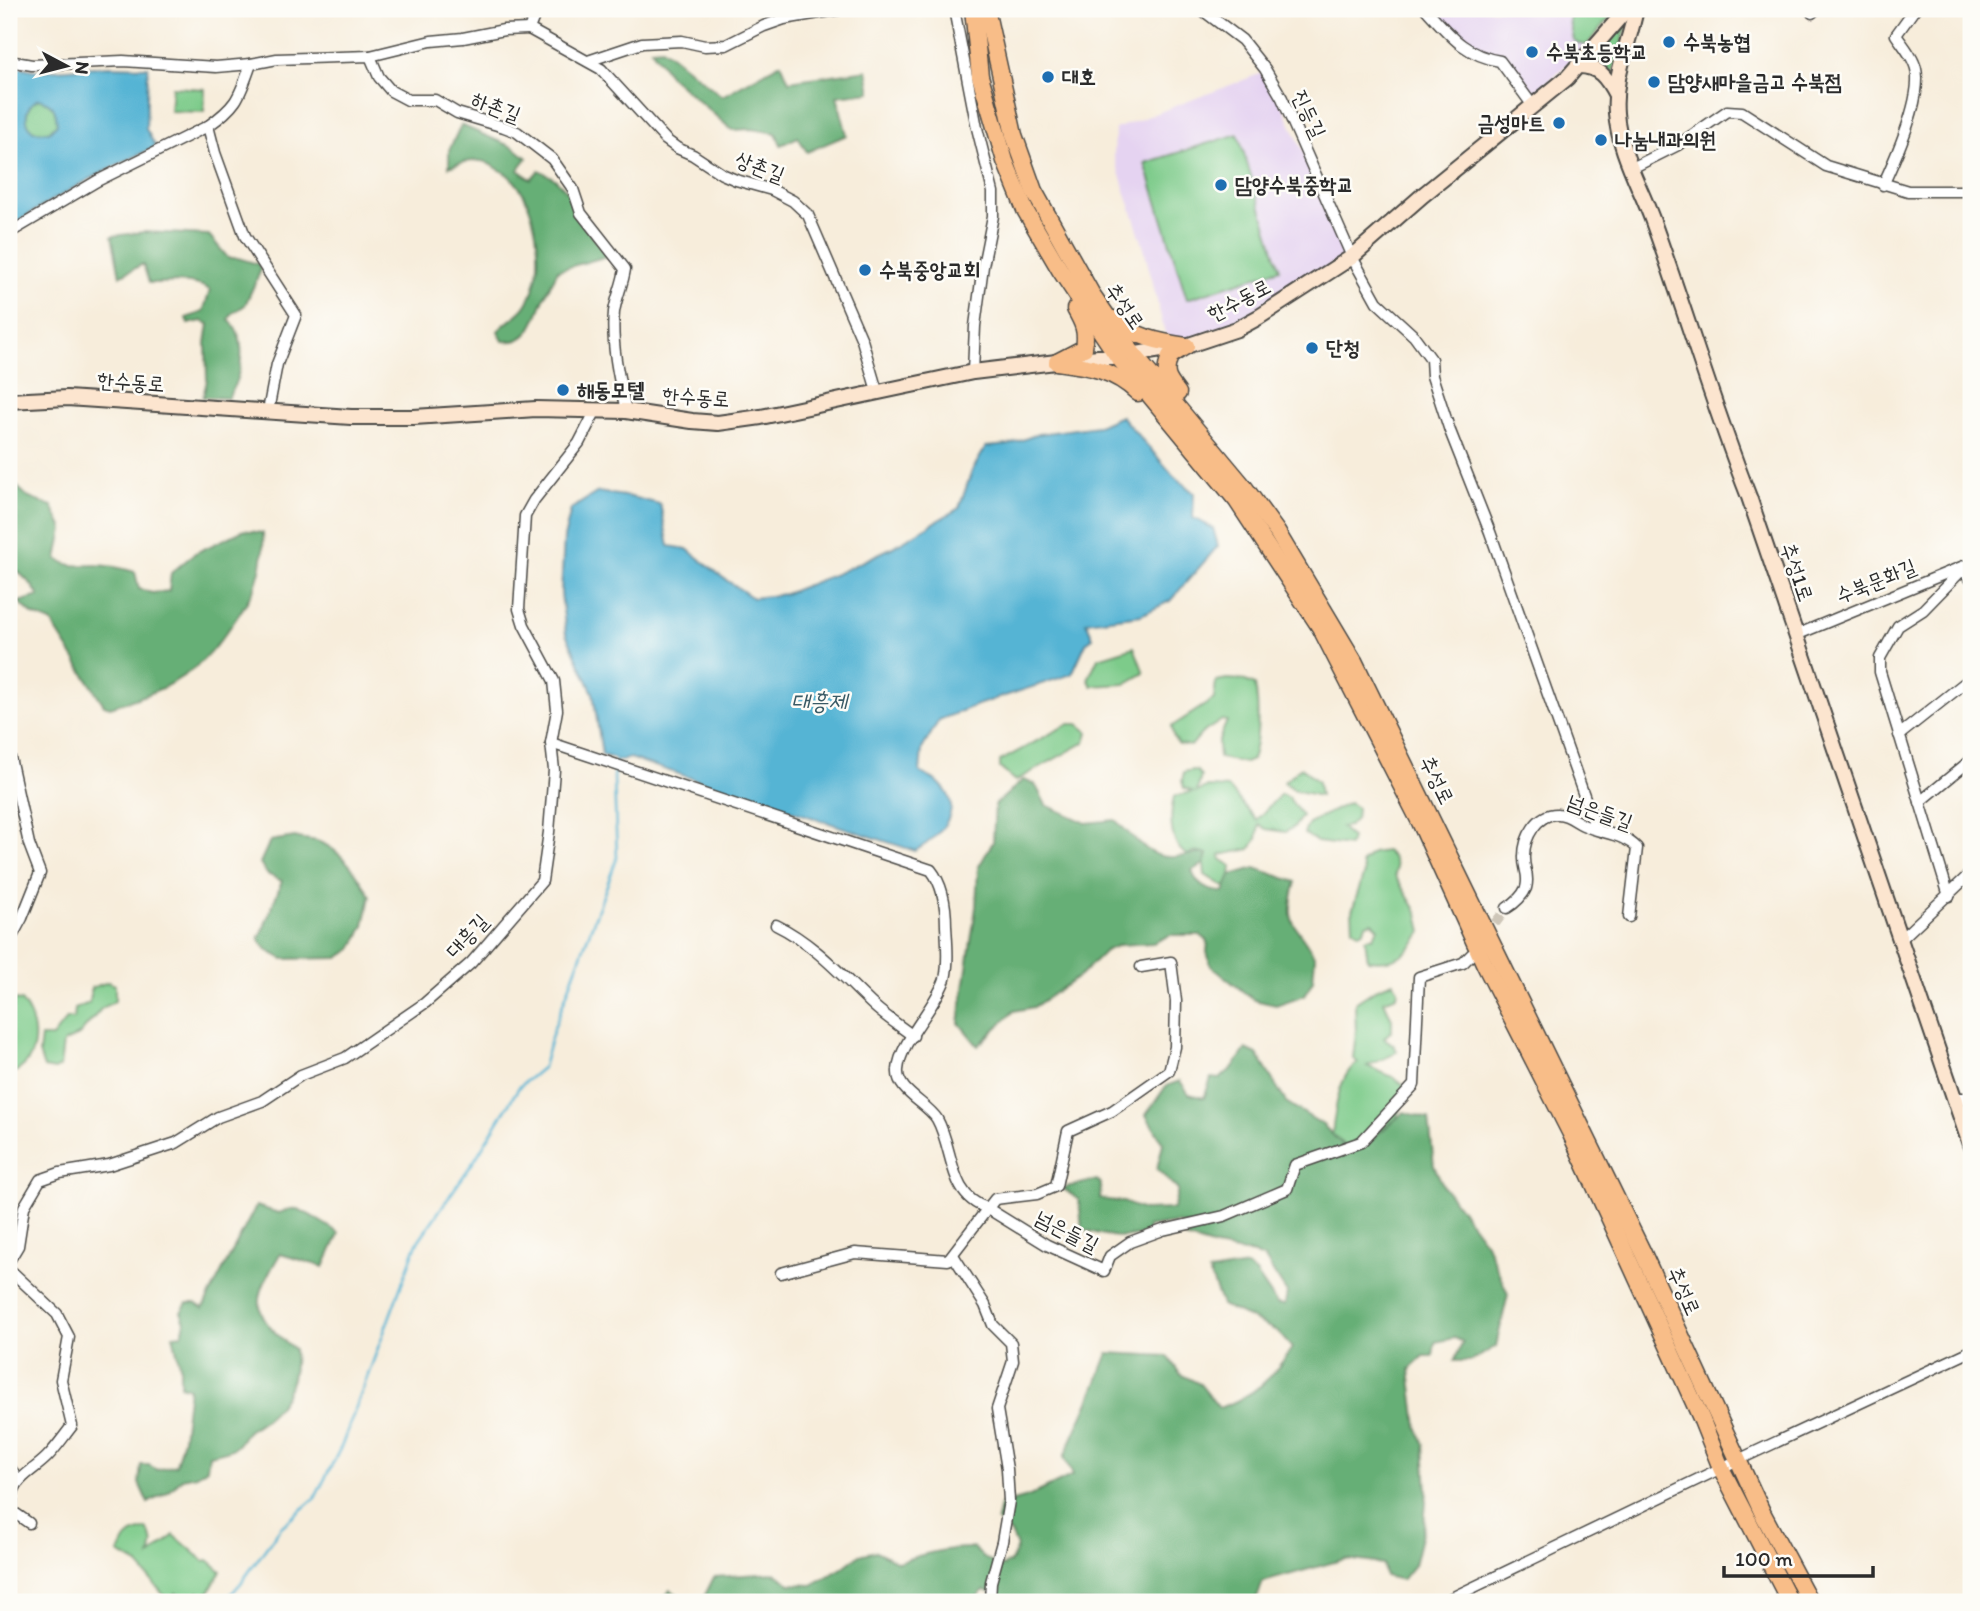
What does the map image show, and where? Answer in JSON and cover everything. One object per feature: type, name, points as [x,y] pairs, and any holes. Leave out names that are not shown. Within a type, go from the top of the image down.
[{"type":"main road","name":"추성로","points":[[973,9],[980,76],[1005,161],[1025,210],[1060,270],[1243,511],[1320,627],[1420,822],[1485,965],[1570,1132],[1701,1418],[1721,1468],[1790,1602]]},
{"type":"main road","name":"추성로","points":[[986,9],[1014,135],[1034,191],[1126,356],[1245,488],[1277,532],[1354,661],[1434,820],[1642,1251],[1738,1460],[1810,1602]]},
{"type":"main road","points":[[1025,210],[1041,251],[1085,325],[1084,348],[1058,362]]},
{"type":"main road","points":[[1099,305],[1122,326],[1136,334],[1158,342],[1186,346]]},
{"type":"main road","points":[[1186,346],[1170,356],[1166,366],[1167,379],[1219,443],[1277,532]]},
{"type":"main road","points":[[1058,362],[1086,365],[1109,372],[1130,385],[1243,511]]},
{"type":"street","points":[[9,61],[32,65],[123,61],[216,67],[277,60],[370,56],[430,41],[528,29],[537,9]]},
{"type":"street","points":[[588,61],[642,43],[682,41],[705,46],[726,46],[784,19],[843,9]]},
{"type":"street","points":[[954,9],[977,128],[993,192],[993,216],[975,326],[973,372]]},
{"type":"street","name":"진등길","points":[[1201,9],[1242,40],[1265,69],[1282,99],[1352,257]]},
{"type":"street","points":[[1426,9],[1461,46],[1486,58],[1500,61],[1534,106]]},
{"type":"street","name":"한수동로","points":[[9,401],[67,398],[351,417],[536,408],[626,411],[718,423],[973,372],[1126,356],[1186,346],[1237,329],[1352,257],[1579,66],[1627,9]]},
{"type":"street","name":"추성1로","points":[[1636,9],[1622,58],[1616,96],[1618,126],[1971,1147]]},
{"type":"street","points":[[1883,185],[1900,149],[1913,108],[1916,65],[1896,35],[1913,9]]},
{"type":"street","name":"상촌길","points":[[528,29],[601,69],[666,140],[677,148],[736,180],[772,190],[793,201],[808,215],[862,340],[877,391]]},
{"type":"street","name":"하촌길","points":[[370,56],[379,77],[391,91],[408,100],[435,100],[457,113],[517,132],[552,159],[573,189],[581,213],[625,269],[614,310],[614,336],[626,411]]},
{"type":"street","points":[[9,233],[97,181],[208,126],[230,111],[239,99],[251,64]]},
{"type":"street","points":[[1579,66],[1593,67],[1600,71],[1616,96]]},
{"type":"street","points":[[1632,168],[1678,145],[1727,111],[1742,112],[1826,166],[1908,191],[1971,191]]},
{"type":"street","points":[[208,126],[245,236],[296,315],[277,364],[268,411]]},
{"type":"street","points":[[1352,257],[1377,302],[1414,336],[1432,359],[1432,376],[1450,431],[1490,532],[1596,829]]},
{"type":"street","name":"대흥길","points":[[9,1261],[18,1246],[24,1207],[40,1180],[154,1152],[176,1143],[218,1117],[262,1101],[301,1075],[345,1058],[425,1003],[471,963],[542,881],[553,783],[551,743],[557,710],[554,681],[524,625],[519,609],[525,516],[534,499],[579,443],[596,410]]},
{"type":"street","name":"수북문화길","points":[[1796,635],[1971,563]]},
{"type":"street","name":"수북문화길","points":[[1949,896],[1880,672],[1880,658],[1898,626],[1923,610],[1963,569],[1971,580]]},
{"type":"street","points":[[1899,735],[1971,678]]},
{"type":"street","points":[[551,743],[931,870],[937,877],[946,909],[947,957],[944,980],[903,1054],[898,1071],[901,1082],[936,1116],[947,1140],[952,1168],[959,1185],[976,1204],[987,1208],[948,1260],[855,1253],[781,1273]]},
{"type":"street","points":[[9,753],[29,844],[40,873],[9,942]]},
{"type":"street","points":[[1920,802],[1971,760]]},
{"type":"street","name":"넘은들길","points":[[1507,908],[1522,896],[1526,886],[1528,872],[1523,861],[1524,847],[1536,823],[1547,816],[1557,814],[1629,839],[1637,848],[1629,917]]},
{"type":"street","points":[[1901,939],[1971,873]]},
{"type":"street","points":[[776,925],[830,962],[876,1007],[913,1036]]},
{"type":"street","name":"넘은들길","points":[[1141,967],[1171,962],[1177,1001],[1175,1047],[1169,1071],[1112,1111],[1068,1131],[1056,1186],[1037,1194],[995,1199],[987,1208],[1047,1245],[1104,1271],[1110,1255],[1130,1242],[1163,1230],[1224,1216],[1287,1189],[1296,1165],[1361,1142],[1414,1086],[1419,977],[1463,963],[1472,954]]},
{"type":"street","points":[[1954,1098],[1971,1098]]},
{"type":"street","points":[[953,1255],[985,1305],[993,1325],[1011,1343],[1013,1361],[997,1409],[1009,1500],[1002,1542],[991,1582],[990,1602]]},
{"type":"street","points":[[9,1269],[57,1314],[69,1337],[61,1380],[72,1426],[46,1458],[18,1479],[11,1502],[12,1511],[29,1523]]},
{"type":"street","points":[[1443,1602],[1971,1351]]},
{"type":"street","points":[[9,1467],[18,1479]]},
{"type":"shaded area","name":"수북초등학교","points":[[1435,9],[1617,9],[1587,45],[1531,98],[1500,56],[1478,50],[1456,37]]},
{"type":"shaded area","name":"담양수북중학교","points":[[1262,73],[1279,97],[1345,247],[1341,259],[1232,324],[1185,340],[1166,337],[1143,245],[1114,157],[1115,129]]},
{"type":"green space","points":[[1573,9],[1617,9],[1587,45],[1573,40],[1569,20]]},
{"type":"green space","points":[[1630,16],[1612,75],[1603,63],[1591,57]]},
{"type":"green space","points":[[662,48],[722,96],[781,63],[789,81],[867,70],[871,92],[837,96],[847,135],[807,152],[798,137],[781,145],[776,133],[752,129],[732,130],[670,76],[651,49]]},
{"type":"green space","points":[[172,87],[205,89],[204,112],[170,111]]},
{"type":"green space","points":[[38,99],[47,102],[55,110],[57,124],[49,132],[32,131],[27,122],[28,109]]},
{"type":"green space","points":[[461,125],[515,148],[527,158],[518,170],[531,179],[539,170],[555,179],[568,192],[577,217],[608,256],[558,270],[532,328],[527,334],[513,341],[503,341],[498,331],[524,308],[531,296],[538,259],[535,228],[525,198],[506,173],[483,161],[469,161],[449,167],[449,150]]},
{"type":"green space","points":[[1238,134],[1280,269],[1187,299],[1145,163]]},
{"type":"green space","points":[[144,232],[209,235],[228,258],[258,264],[261,270],[245,305],[229,319],[239,337],[241,358],[237,379],[228,398],[203,397],[207,380],[206,343],[209,324],[202,321],[188,324],[186,318],[203,312],[210,290],[189,283],[149,283],[143,264],[120,276],[112,236]]},
{"type":"green space","points":[[9,479],[29,498],[52,506],[63,529],[57,559],[71,565],[105,566],[135,572],[139,589],[152,593],[169,591],[171,573],[195,553],[244,530],[263,533],[261,563],[253,591],[220,641],[193,669],[153,692],[110,707],[104,705],[51,622],[33,615],[19,602],[39,596],[31,584],[9,563]]},
{"type":"green space","points":[[1134,647],[1144,673],[1125,684],[1092,686],[1088,679],[1098,658]]},
{"type":"green space","points":[[1243,680],[1255,685],[1258,713],[1256,742],[1252,760],[1245,763],[1219,758],[1218,742],[1227,721],[1222,720],[1201,734],[1191,746],[1179,744],[1171,727],[1214,699],[1216,681]]},
{"type":"green space","points":[[1068,724],[1078,724],[1088,732],[1085,742],[1015,781],[1000,768],[1000,761]]},
{"type":"green space","points":[[1301,767],[1318,782],[1320,796],[1294,790],[1284,782]]},
{"type":"green space","points":[[1192,770],[1201,776],[1197,792],[1208,787],[1229,788],[1256,820],[1281,794],[1289,798],[1302,816],[1295,826],[1285,832],[1266,829],[1259,824],[1257,839],[1250,849],[1220,855],[1222,860],[1232,866],[1226,888],[1205,875],[1207,854],[1194,852],[1187,855],[1176,844],[1173,836],[1171,820],[1174,796],[1193,792],[1184,788],[1182,781],[1184,772]]},
{"type":"green space","points":[[1023,780],[1035,784],[1046,805],[1086,823],[1115,820],[1153,853],[1169,857],[1207,854],[1204,864],[1192,871],[1200,884],[1213,891],[1224,892],[1231,875],[1255,868],[1296,882],[1291,916],[1315,957],[1313,980],[1305,995],[1276,1005],[1254,1000],[1211,966],[1207,952],[1208,941],[1200,935],[1170,935],[1153,943],[1119,945],[1105,951],[1080,976],[1034,1007],[1014,1011],[978,1046],[959,1023],[976,907],[978,868],[993,842],[995,805]]},
{"type":"green space","points":[[1349,803],[1357,808],[1356,819],[1349,826],[1341,827],[1351,838],[1349,846],[1317,842],[1304,833],[1309,823]]},
{"type":"green space","points":[[295,837],[317,841],[334,850],[355,871],[370,896],[364,926],[352,949],[338,958],[283,959],[268,951],[259,940],[282,881],[267,874],[260,863],[270,841]]},
{"type":"green space","points":[[1386,851],[1396,866],[1395,876],[1418,913],[1422,932],[1400,956],[1378,961],[1368,960],[1365,939],[1374,936],[1378,928],[1373,922],[1366,924],[1364,930],[1359,933],[1353,928],[1352,911],[1364,873],[1362,863],[1372,853]]},
{"type":"green space","points":[[108,982],[115,985],[115,1001],[101,1009],[79,1035],[63,1043],[60,1067],[55,1070],[44,1068],[39,1053],[41,1037],[52,1037],[67,1018],[74,1019],[75,1009],[89,1003],[91,988]]},
{"type":"green space","points":[[1393,982],[1398,989],[1397,996],[1384,1001],[1392,1019],[1392,1030],[1384,1038],[1394,1045],[1397,1051],[1367,1066],[1393,1077],[1406,1087],[1396,1119],[1351,1153],[1332,1134],[1342,1085],[1351,1068],[1358,1063],[1353,1058],[1355,1003]]},
{"type":"green space","points":[[14,1000],[21,1001],[27,1010],[34,1030],[34,1040],[29,1059],[13,1073],[8,1046]]},
{"type":"green space","points":[[1246,1049],[1257,1054],[1286,1102],[1323,1125],[1351,1153],[1404,1112],[1429,1119],[1434,1166],[1444,1187],[1486,1243],[1508,1294],[1496,1346],[1472,1361],[1454,1361],[1463,1342],[1455,1338],[1435,1342],[1433,1356],[1424,1356],[1410,1369],[1417,1426],[1424,1445],[1427,1491],[1424,1525],[1414,1565],[1402,1580],[1385,1576],[1383,1564],[1345,1559],[1263,1582],[1255,1602],[996,1602],[996,1593],[984,1590],[972,1602],[662,1602],[670,1590],[685,1599],[704,1597],[714,1577],[775,1573],[790,1584],[812,1585],[841,1569],[859,1555],[876,1551],[898,1562],[935,1552],[973,1548],[1000,1567],[1011,1562],[1017,1547],[1011,1533],[997,1520],[1000,1505],[1030,1496],[1073,1475],[1064,1457],[1108,1353],[1168,1356],[1180,1374],[1200,1384],[1219,1408],[1243,1398],[1261,1385],[1292,1348],[1277,1331],[1222,1305],[1209,1272],[1247,1266],[1256,1273],[1277,1304],[1285,1305],[1287,1293],[1265,1259],[1185,1238],[1198,1227],[1176,1223],[1148,1227],[1147,1233],[1131,1237],[1082,1229],[1079,1200],[1062,1188],[1097,1180],[1101,1184],[1100,1199],[1123,1202],[1144,1210],[1173,1209],[1178,1190],[1157,1169],[1163,1143],[1146,1115],[1166,1086],[1180,1081],[1189,1094],[1204,1098],[1211,1078],[1220,1079]]},
{"type":"green space","points":[[256,1206],[279,1213],[292,1209],[300,1210],[339,1234],[324,1267],[280,1254],[264,1284],[260,1306],[263,1316],[269,1326],[294,1349],[290,1386],[285,1397],[270,1415],[247,1432],[235,1447],[209,1455],[207,1468],[197,1475],[182,1478],[170,1491],[148,1503],[139,1483],[141,1465],[149,1465],[157,1470],[176,1465],[183,1438],[189,1388],[180,1385],[180,1365],[173,1335],[182,1334],[185,1322],[181,1312],[187,1303],[195,1303],[203,1308]]},
{"type":"green space","points":[[146,1529],[152,1542],[150,1556],[174,1535],[204,1561],[208,1560],[221,1571],[206,1597],[198,1592],[187,1602],[176,1593],[169,1601],[137,1564],[119,1553],[128,1536]]},
{"type":"water","points":[[9,65],[39,71],[109,66],[148,67],[146,129],[156,147],[81,184],[9,227]],"holes":[[[38,99],[53,107],[57,124],[49,132],[33,131],[27,122],[28,109]]]},
{"type":"water","name":"대흥제","points":[[1121,416],[1174,476],[1194,493],[1193,518],[1213,528],[1218,546],[1170,601],[1141,615],[1086,622],[1093,638],[1086,643],[1072,674],[939,720],[922,749],[920,772],[938,782],[948,794],[950,813],[940,831],[915,851],[630,758],[621,761],[602,755],[593,693],[566,634],[561,593],[564,538],[571,509],[598,492],[660,504],[669,546],[687,549],[753,598],[785,594],[893,547],[959,508],[972,471],[986,447],[1009,445],[1038,434],[1098,426]]},
{"type":"waterway","points":[[9,51],[14,53]]},
{"type":"waterway","points":[[224,1602],[281,1527],[315,1498],[342,1445],[417,1243],[476,1158],[519,1087],[543,1067],[553,1031],[617,858],[614,778],[616,760]]},
{"type":"tunnel","points":[[1486,935],[1507,908]]},
{"type":"place","name":"수북농협","points":[[1669,42]]},
{"type":"place","name":"수북초등학교","points":[[1532,52]]},
{"type":"place","name":"대호","points":[[1048,77]]},
{"type":"place","name":"담양새마을금고 수북점","points":[[1654,82]]},
{"type":"place","name":"금성마트","points":[[1559,123]]},
{"type":"place","name":"나눔내과의원","points":[[1601,140]]},
{"type":"place","name":"담양수북중학교","points":[[1221,185]]},
{"type":"place","name":"수북중앙교회","points":[[865,270]]},
{"type":"place","name":"단청","points":[[1312,348]]},
{"type":"place","name":"해동모텔","points":[[563,390]]}]
